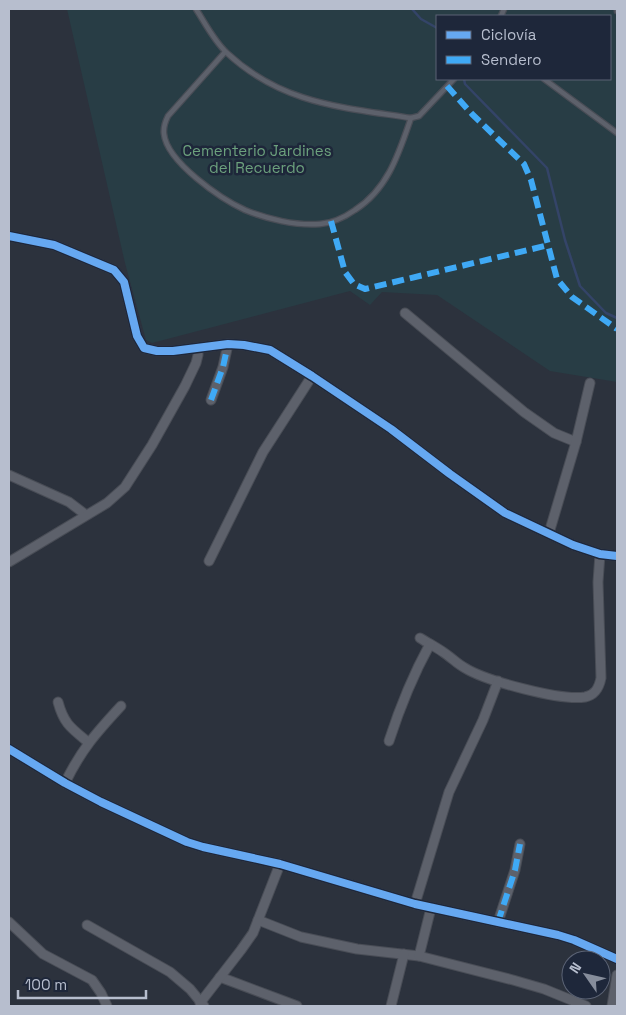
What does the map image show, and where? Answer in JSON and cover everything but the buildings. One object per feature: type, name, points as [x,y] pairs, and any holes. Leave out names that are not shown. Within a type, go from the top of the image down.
[{"type":"street","points":[[9,236],[54,245],[114,270],[124,282],[137,336],[144,348],[157,351],[228,344],[270,350],[391,429],[505,513],[573,545],[600,554],[617,556]]},
{"type":"street","points":[[405,312],[524,412],[554,433],[576,442]]},
{"type":"street","points":[[211,400],[223,367],[228,344]]},
{"type":"street","points":[[9,562],[107,503],[134,475],[185,386],[196,363],[198,348]]},
{"type":"street","points":[[209,561],[263,452],[312,376]]},
{"type":"street","points":[[549,533],[576,442],[590,383]]},
{"type":"street","points":[[9,475],[69,502],[86,514]]},
{"type":"street","points":[[420,638],[465,668],[498,681],[551,694],[584,697],[596,691],[600,686],[601,678],[598,582],[600,554]]},
{"type":"street","points":[[389,741],[402,701],[430,644]]},
{"type":"street","points":[[416,904],[449,792],[483,720],[498,681]]},
{"type":"street","points":[[58,702],[63,719],[88,742]]},
{"type":"street","points":[[65,783],[75,761],[88,742],[121,706]]},
{"type":"street","points":[[9,749],[65,783],[128,816],[187,842],[210,849],[280,864],[431,908],[566,937],[617,959]]},
{"type":"street","points":[[498,922],[515,870],[520,844]]},
{"type":"street","points":[[86,925],[170,972],[190,989],[202,1004],[241,950],[258,920],[280,864]]},
{"type":"street","points":[[419,956],[431,908]]},
{"type":"street","points":[[258,920],[301,937],[357,948],[419,956],[537,987],[586,1006]]},
{"type":"street","points":[[9,922],[43,954],[92,980],[101,993],[106,1006]]},
{"type":"street","points":[[391,1006],[404,954]]},
{"type":"street","points":[[612,1006],[617,975]]},
{"type":"street","points":[[220,977],[297,1006]]},
{"type":"lane","points":[[196,9],[225,52],[274,86],[302,98],[337,107],[411,118],[419,116],[453,80]]},
{"type":"lane","points":[[225,52],[168,116],[164,134],[167,145],[174,156],[191,173],[229,202],[247,211],[292,222],[320,224],[340,218],[355,210],[370,198],[388,175],[411,118]]},
{"type":"lane","points":[[545,80],[617,133]]},
{"type":"green space","name":"Cementerio Jardines del Recuerdo","points":[[67,9],[617,9],[617,382],[550,371],[437,295],[382,292],[370,305],[350,291],[152,343],[146,340],[125,263]]},
{"type":"waterway","points":[[412,9],[421,19],[436,27]]},
{"type":"waterway","points":[[464,80],[465,84],[547,168],[565,240],[580,286],[606,313],[617,318]]},
{"type":"marked path","points":[[447,86],[472,114],[524,164],[531,180],[557,279],[572,297],[617,329]]},
{"type":"marked path","points":[[331,221],[345,272],[354,284],[365,289],[549,245]]},
{"type":"marked path","points":[[211,400],[223,367],[228,344]]},
{"type":"marked path","points":[[498,922],[515,870],[520,844]]},
{"type":"cycle path","points":[[9,236],[54,245],[114,270],[124,282],[137,336],[144,348],[157,351],[173,351],[228,344],[270,350],[391,429],[505,513],[573,545],[600,554],[617,556]]},
{"type":"cycle path","points":[[9,749],[65,783],[101,802],[187,842],[280,864],[415,904],[558,935],[617,959]]}]
